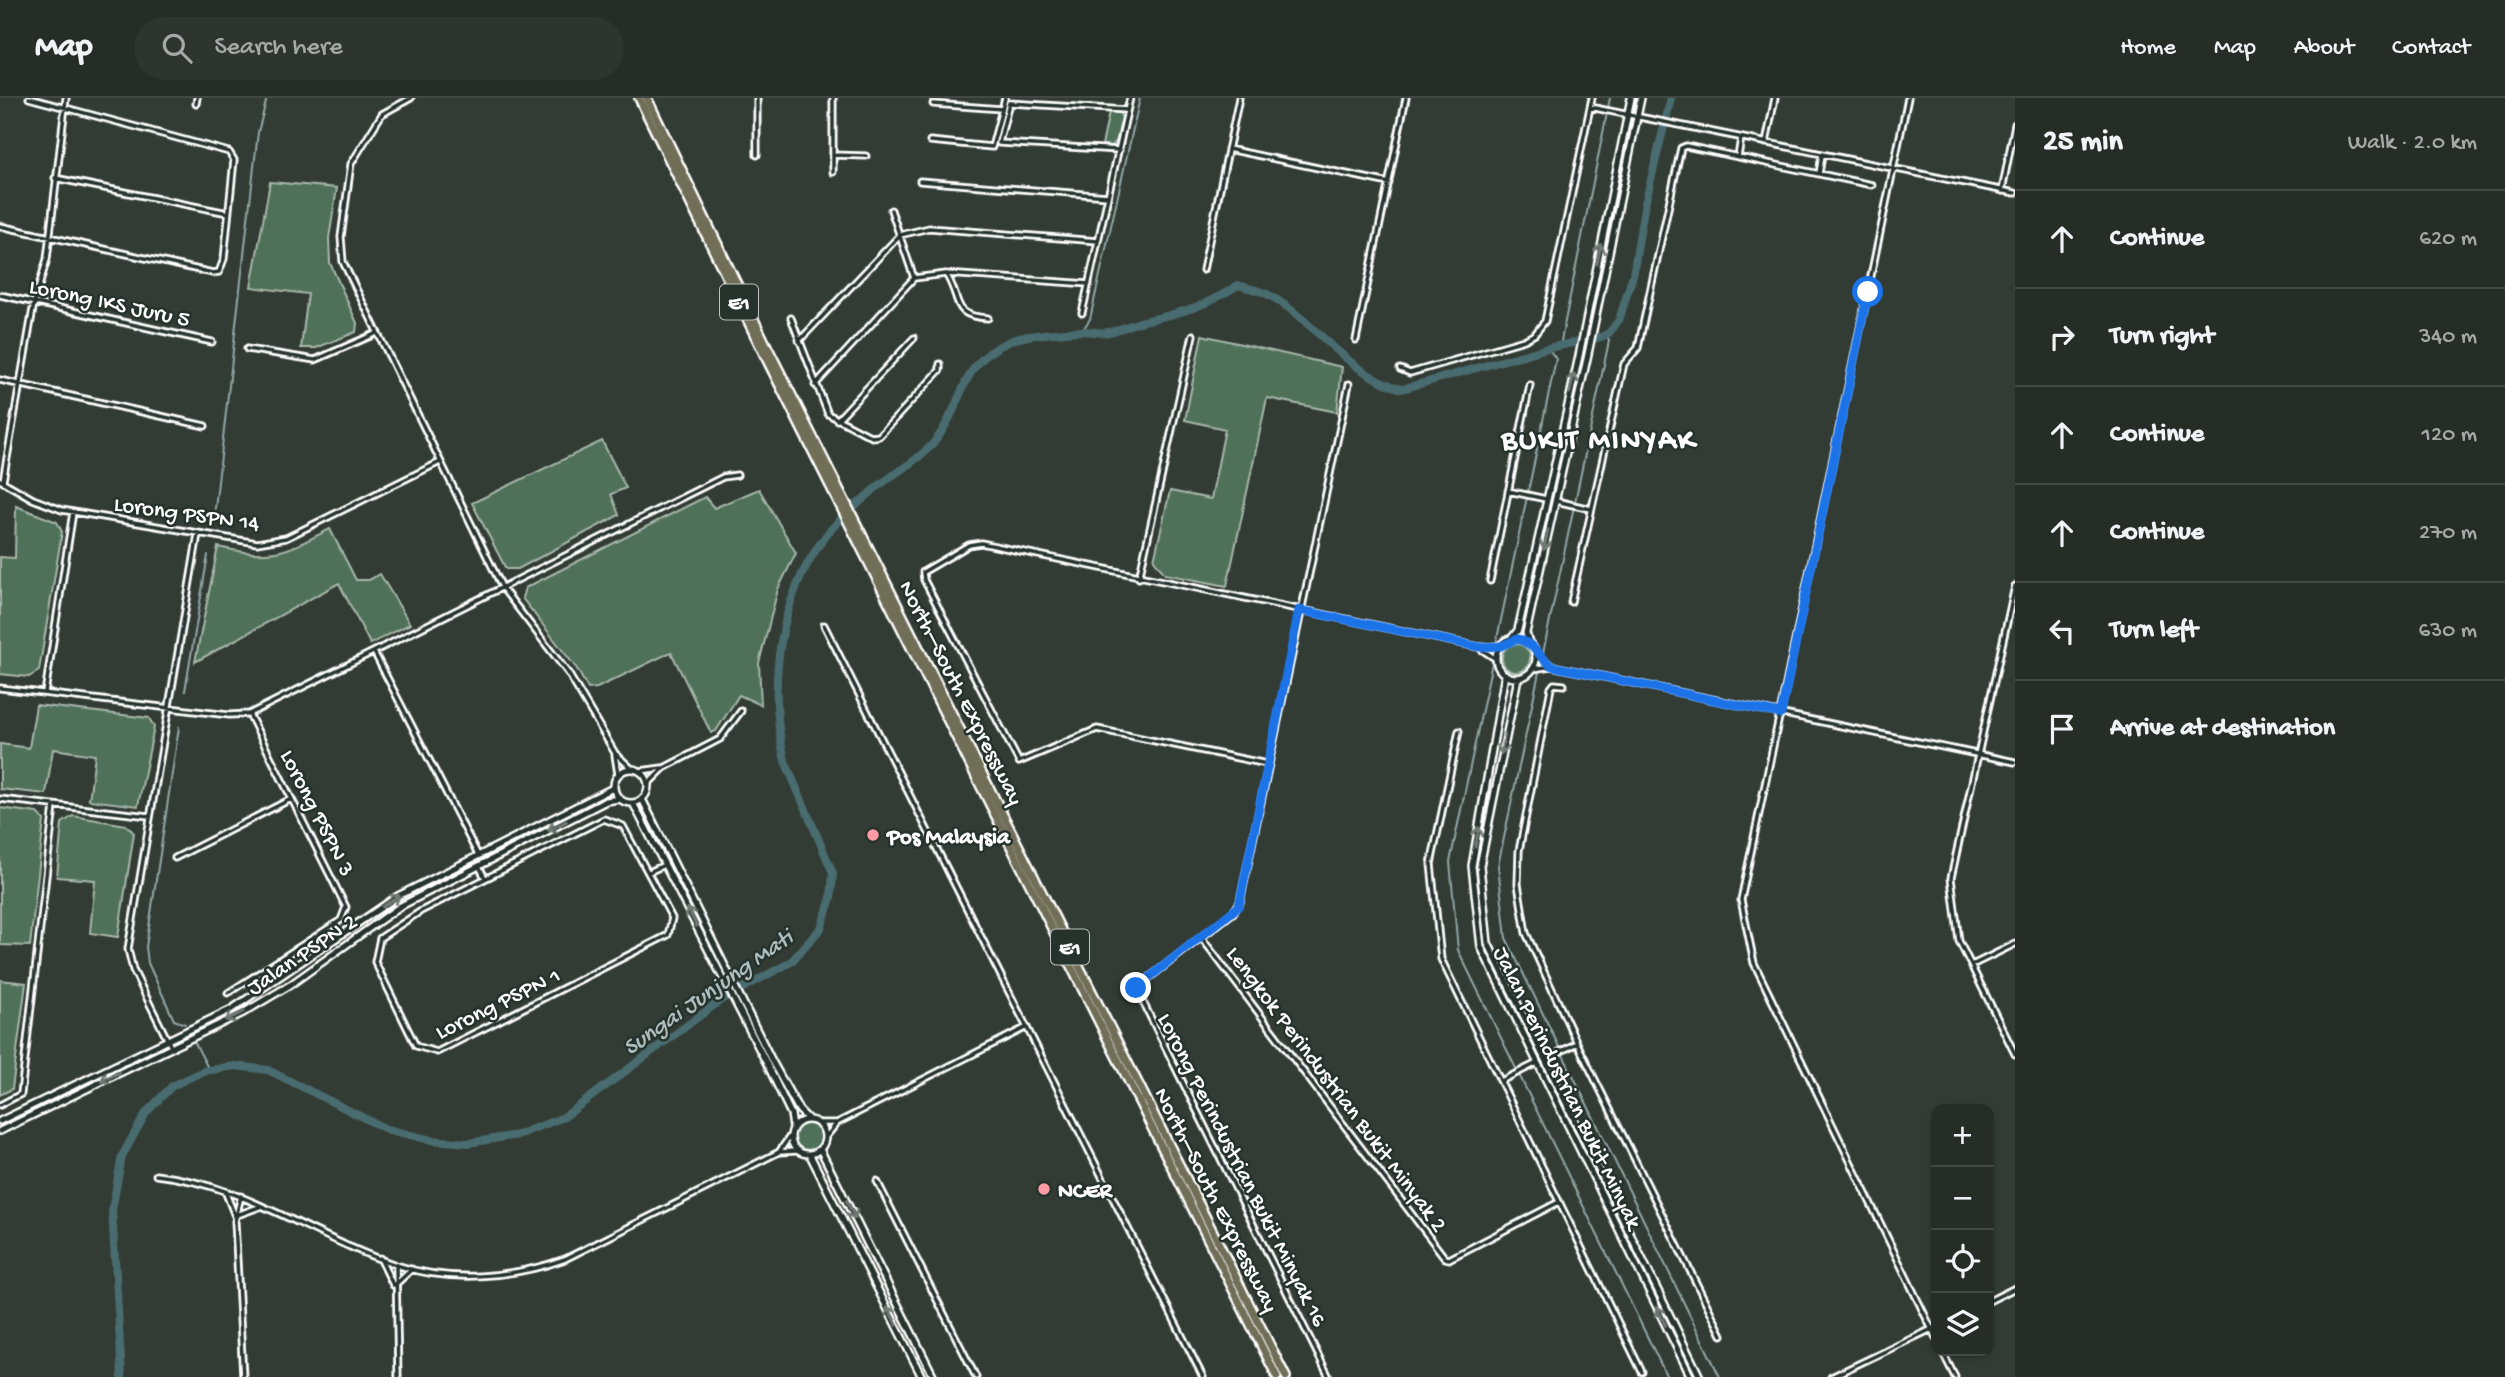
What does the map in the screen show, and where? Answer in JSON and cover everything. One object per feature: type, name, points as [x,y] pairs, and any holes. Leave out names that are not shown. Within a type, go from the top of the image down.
[{"type":"highway","name":"North–South Expressway","points":[[639,98],[843,503]]},
{"type":"highway","name":"North–South Expressway","points":[[647,98],[852,522],[1278,1377]]},
{"type":"highway","name":"North–South Expressway","points":[[852,522],[1286,1377]]},
{"type":"street","points":[[0,226],[214,273],[219,272],[224,259],[234,160],[226,150],[29,98]]},
{"type":"street","points":[[1,480],[34,303],[47,259],[66,98]]},
{"type":"street","points":[[411,98],[382,114],[352,164],[341,237],[343,262],[503,589],[568,673],[615,753],[632,769],[640,771],[664,768]]},
{"type":"street","points":[[757,155],[758,98]]},
{"type":"street","points":[[832,172],[833,98]]},
{"type":"street","points":[[930,141],[992,147],[1005,98]]},
{"type":"street","points":[[1082,313],[1130,98]]},
{"type":"street","points":[[1203,270],[1239,98]]},
{"type":"street","points":[[1356,340],[1406,98]]},
{"type":"street","points":[[1400,369],[1410,373],[1524,340],[1535,334],[1545,321],[1591,98]]},
{"type":"street","points":[[1267,764],[1097,729],[1019,762],[924,580],[923,572],[977,543],[1479,647],[1497,646],[1511,639],[1518,631],[1579,356],[1631,98]]},
{"type":"street","points":[[1552,666],[1539,657],[1529,643],[1526,633],[1641,98]]},
{"type":"street","points":[[1766,144],[1775,98]]},
{"type":"street","points":[[1908,98],[1741,900],[1754,963],[1931,1322]]},
{"type":"street","points":[[1119,150],[999,143],[1009,103],[1128,110]]},
{"type":"street","points":[[933,104],[1002,109]]},
{"type":"street","points":[[1590,107],[2015,194]]},
{"type":"street","points":[[2002,191],[2015,124]]},
{"type":"street","points":[[1738,157],[1741,138]]},
{"type":"street","points":[[1571,603],[1624,363],[1637,351],[1684,147],[1872,185]]},
{"type":"street","points":[[1228,149],[1389,183]]},
{"type":"street","points":[[833,155],[866,156]]},
{"type":"street","points":[[1819,174],[1822,155]]},
{"type":"street","points":[[55,178],[229,213]]},
{"type":"street","points":[[920,181],[1108,196]]},
{"type":"street","points":[[891,211],[914,278]]},
{"type":"street","points":[[799,341],[900,235],[929,228],[1098,241]]},
{"type":"street","points":[[815,385],[914,278],[946,274],[1089,284]]},
{"type":"street","points":[[946,274],[961,313],[968,317],[988,318]]},
{"type":"street","name":"Lorong IKS Juru 5","points":[[0,295],[212,342]]},
{"type":"street","points":[[790,318],[828,414],[837,421],[877,437],[940,370],[940,364]]},
{"type":"street","points":[[247,349],[299,360],[315,360],[376,333]]},
{"type":"street","points":[[1139,578],[1193,335]]},
{"type":"street","points":[[837,421],[914,338]]},
{"type":"street","points":[[0,380],[205,426]]},
{"type":"street","name":"Lorong Perindustrian Bukit Minyak 16","points":[[1329,1377],[1137,995],[1139,983],[1239,906],[1299,610],[1349,384]]},
{"type":"street","points":[[1490,581],[1530,385]]},
{"type":"street","name":"Lorong PSPN 14","points":[[1,480],[42,503],[74,512],[257,542],[286,538],[440,462]]},
{"type":"street","points":[[0,688],[229,715],[248,714],[723,477],[737,475]]},
{"type":"street","points":[[1508,491],[1546,499]]},
{"type":"street","points":[[1554,501],[1591,509]]},
{"type":"street","points":[[44,694],[74,512]]},
{"type":"street","points":[[171,1047],[133,970],[128,949],[198,534]]},
{"type":"street","points":[[2015,586],[1976,754],[1951,878],[1955,931],[2015,1054]]},
{"type":"street","points":[[824,625],[1203,1377]]},
{"type":"street","points":[[1511,639],[1529,643]]},
{"type":"street","points":[[1494,658],[1497,646]]},
{"type":"street","points":[[1479,647],[1494,658],[1505,674],[1518,678],[1537,668],[1552,666],[2015,762]]},
{"type":"street","points":[[964,655],[972,651]]},
{"type":"street","points":[[374,652],[478,855]]},
{"type":"street","points":[[1537,668],[1539,657]]},
{"type":"street","name":"Jalan Perindustrian Bukit Minyak","points":[[1505,674],[1472,866],[1481,947],[1535,1064],[1691,1377]]},
{"type":"street","name":"Jalan Perindustrian Bukit Minyak","points":[[1518,678],[1480,866],[1488,943],[1549,1058],[1700,1377]]},
{"type":"street","name":"Jalan Perindustrian Bukit Minyak","points":[[1564,685],[1554,684],[1551,688],[1519,851],[1518,884],[1526,933],[1577,1043],[1722,1335]]},
{"type":"street","points":[[615,753],[618,774],[613,788],[619,799],[633,803],[642,799],[648,784],[664,768],[720,739],[741,711]]},
{"type":"street","name":"Lorong PSPN 3","points":[[228,993],[281,961],[341,919],[346,907],[248,714]]},
{"type":"street","points":[[1460,731],[1431,863],[1441,959],[1503,1080],[1642,1372]]},
{"type":"street","points":[[618,774],[632,769]]},
{"type":"street","points":[[640,771],[648,784]]},
{"type":"street","name":"Jalan PSPN 2","points":[[0,1121],[167,1038],[232,1009],[398,896],[613,788]]},
{"type":"street","points":[[0,799],[149,816]]},
{"type":"street","points":[[175,858],[291,799]]},
{"type":"street","name":"Jalan PSPN 2","points":[[0,1131],[243,1013],[290,985],[399,907],[606,801],[619,799]]},
{"type":"street","points":[[642,799],[799,1110],[808,1120],[837,1123]]},
{"type":"street","points":[[633,803],[791,1114],[793,1128],[779,1152]]},
{"type":"street","points":[[0,1105],[21,1094],[54,806]]},
{"type":"street","name":"Lorong PSPN 1","points":[[604,818],[623,826],[649,872],[672,918],[665,937],[432,1053],[413,1042],[374,962],[377,941],[421,911],[604,818]]},
{"type":"street","points":[[649,872],[666,864]]},
{"type":"street","points":[[479,866],[485,878]]},
{"type":"street","name":"Lengkok Perindustrian Bukit Minyak 2","points":[[1201,937],[1445,1258],[1459,1254],[1559,1202]]},
{"type":"street","points":[[1972,965],[2015,944]]},
{"type":"street","points":[[281,961],[288,971]]},
{"type":"street","points":[[156,1175],[187,1178],[225,1189],[396,1265],[412,1269],[445,1275],[503,1274],[536,1269],[565,1259],[779,1152],[810,1154],[820,1149],[837,1123],[1027,1027]]},
{"type":"street","points":[[1549,1058],[1577,1043]]},
{"type":"street","points":[[1503,1080],[1535,1064]]},
{"type":"street","points":[[793,1128],[808,1120]]},
{"type":"street","points":[[817,1123],[825,1138]]},
{"type":"street","points":[[790,1136],[796,1151]]},
{"type":"street","points":[[820,1149],[934,1377]]},
{"type":"street","points":[[810,1154],[922,1377]]},
{"type":"street","points":[[877,1181],[976,1377]]},
{"type":"street","points":[[225,1189],[235,1217],[243,1377]]},
{"type":"street","points":[[235,1217],[241,1196]]},
{"type":"street","points":[[235,1217],[263,1205]]},
{"type":"street","points":[[380,1258],[394,1287]]},
{"type":"street","points":[[396,1265],[394,1287],[398,1377]]},
{"type":"street","points":[[394,1287],[412,1269]]},
{"type":"street","points":[[1994,1298],[2015,1288]]},
{"type":"street","points":[[1831,1377],[1931,1329]]},
{"type":"street","points":[[1944,1356],[1955,1377]]},
{"type":"green space","points":[[1109,112],[1118,112],[1122,117],[1117,140],[1112,146],[1102,145]]},
{"type":"green space","points":[[270,182],[337,188],[329,238],[330,263],[357,323],[356,332],[316,348],[301,348],[308,294],[251,287]]},
{"type":"green space","points":[[1202,335],[1342,367],[1337,412],[1267,398],[1227,586],[1165,574],[1154,560],[1170,491],[1211,499],[1225,429],[1185,420]]},
{"type":"green space","points":[[602,441],[626,488],[611,494],[619,515],[518,569],[506,569],[472,503]]},
{"type":"green space","points":[[759,489],[796,553],[778,589],[759,663],[761,705],[739,695],[716,731],[711,733],[671,652],[597,688],[588,689],[577,669],[522,598],[525,588],[705,497],[714,508]]},
{"type":"green space","points":[[16,506],[57,522],[62,532],[39,671],[29,677],[0,674],[0,557],[15,558]]},
{"type":"green space","points":[[330,529],[356,580],[369,580],[380,574],[410,624],[370,644],[339,583],[195,662],[218,547],[252,553],[276,552]]},
{"type":"green space","points":[[1516,644],[1526,648],[1530,658],[1526,668],[1516,672],[1506,668],[1502,658],[1506,648]]},
{"type":"green space","points":[[36,705],[149,718],[154,727],[138,806],[89,800],[95,755],[53,749],[46,794],[0,789],[0,744],[29,748]]},
{"type":"green space","points":[[0,808],[37,813],[44,820],[30,946],[0,945]]},
{"type":"green space","points":[[73,816],[126,825],[134,833],[118,937],[90,933],[95,880],[57,877],[62,823]]},
{"type":"green space","points":[[0,980],[26,983],[12,1089],[0,1095]]},
{"type":"green space","points":[[807,1123],[818,1127],[822,1138],[818,1149],[807,1153],[796,1149],[792,1138],[796,1127]]},
{"type":"waterway","points":[[214,517],[258,132],[267,98]]},
{"type":"waterway","points":[[1082,331],[1090,319],[1140,98]]},
{"type":"waterway","points":[[1560,346],[1610,98]]},
{"type":"waterway","name":"Sungai Junjung Mati","points":[[122,1377],[112,1210],[122,1156],[146,1113],[172,1086],[204,1071],[235,1066],[268,1070],[386,1129],[431,1140],[469,1143],[517,1135],[564,1117],[721,1000],[791,962],[821,928],[831,898],[833,873],[785,761],[780,732],[777,674],[787,616],[808,562],[824,538],[870,493],[921,455],[936,440],[971,372],[993,350],[1010,341],[1035,335],[1113,331],[1190,309],[1238,285],[1269,295],[1286,306],[1364,372],[1402,389],[1548,348],[1601,337],[1609,333],[1619,320],[1633,275],[1644,208],[1671,98]]},
{"type":"waterway","points":[[1606,335],[1609,341],[1498,866],[1506,938],[1720,1377]]},
{"type":"waterway","points":[[1548,348],[1556,359],[1450,862],[1458,950],[1667,1377]]},
{"type":"waterway","points":[[185,691],[208,555]]},
{"type":"waterway","points":[[179,727],[146,947],[148,963],[174,1020],[185,1024]]},
{"type":"waterway","points":[[195,1043],[209,1070]]},
{"type":"place","name":"Pos Malaysia","points":[[873,835]]},
{"type":"place","name":"NCER","points":[[1044,1189]]},
{"type":"district","name":"BUKIT MINYAK","points":[[1599,438]]},
{"type":"route","points":[[1136,988],[1239,906],[1299,610],[1479,647],[1501,646],[1511,639],[1524,640],[1552,666],[1781,714],[1868,292]]}]
